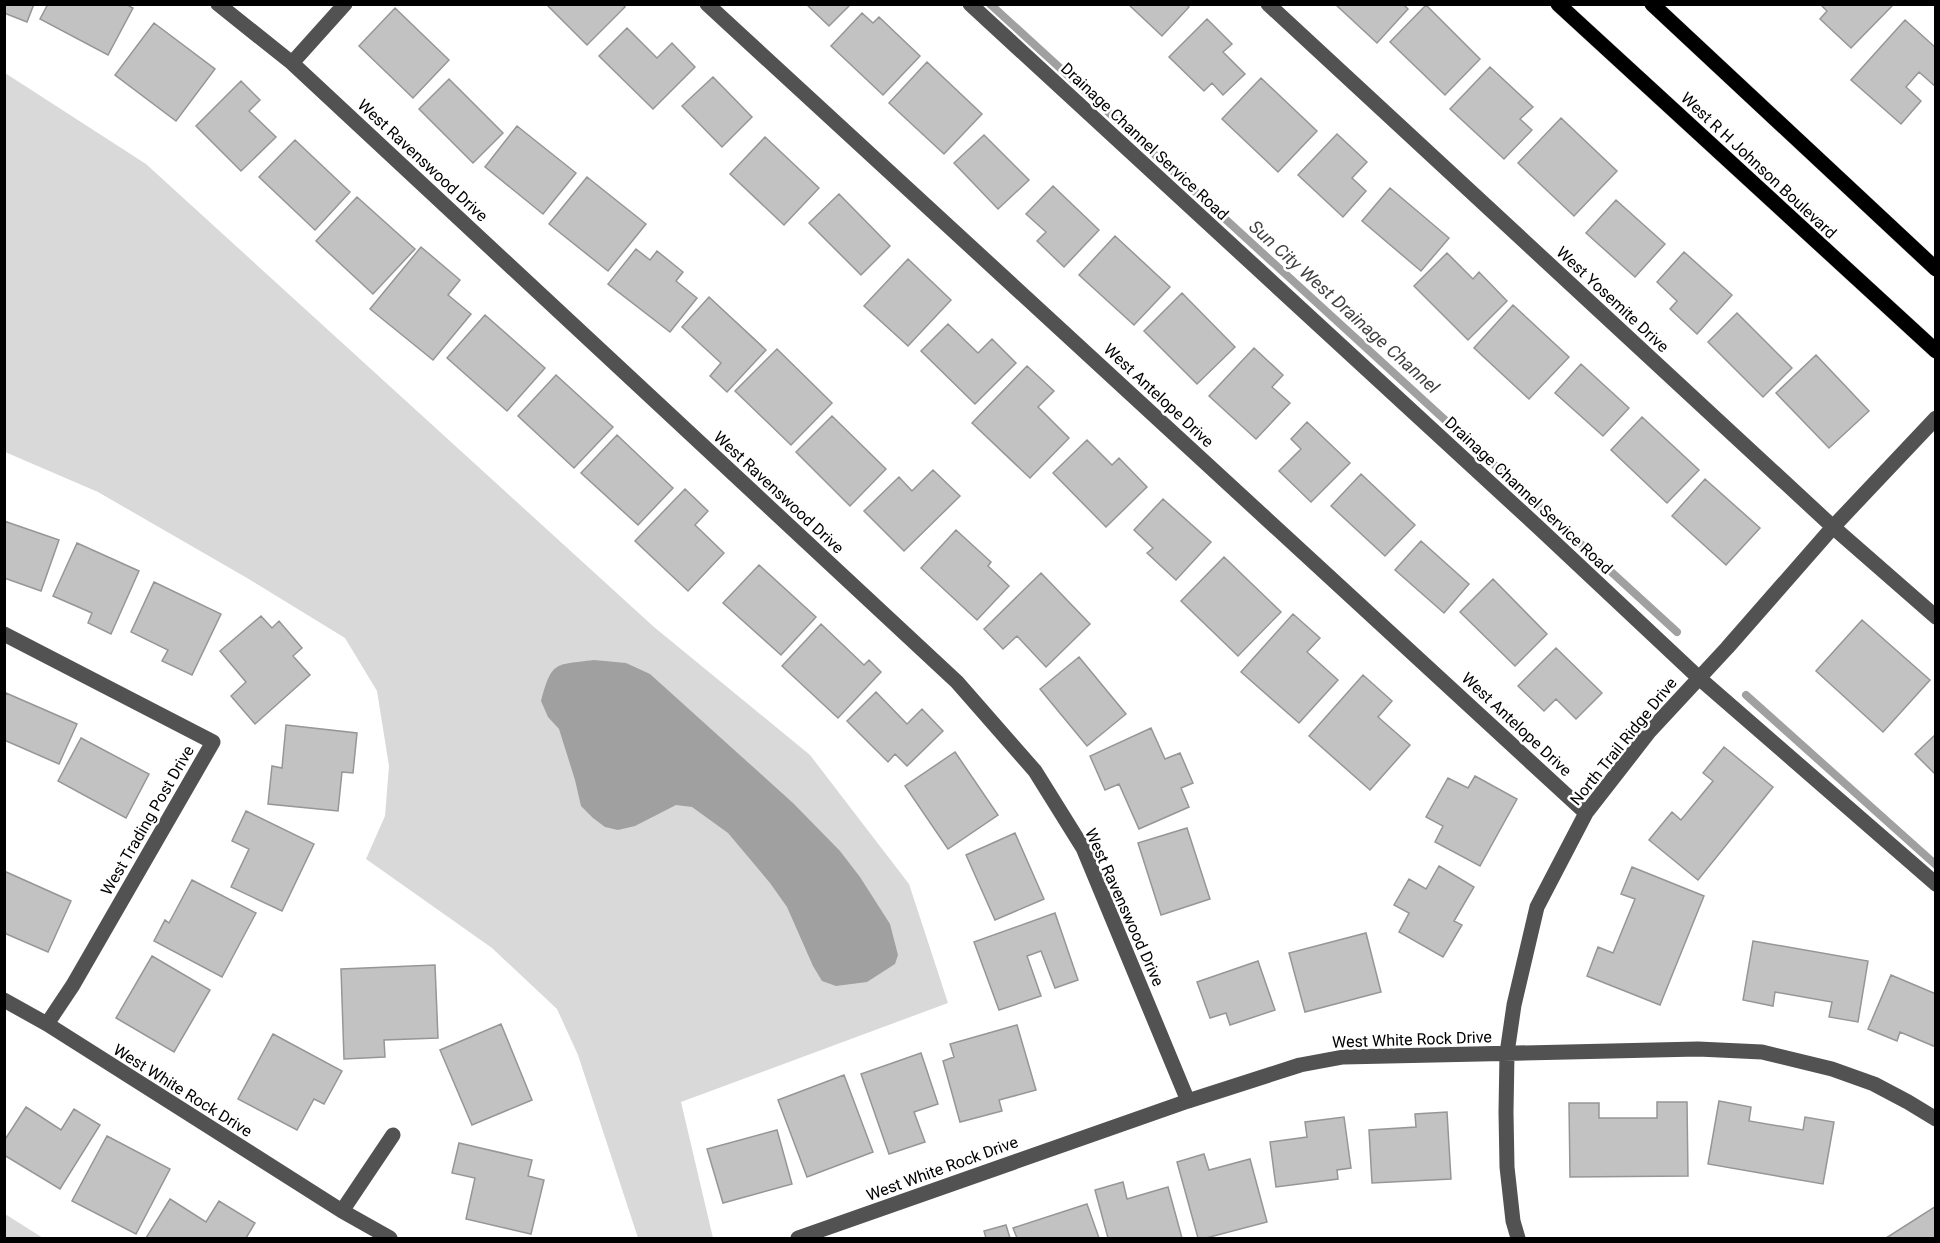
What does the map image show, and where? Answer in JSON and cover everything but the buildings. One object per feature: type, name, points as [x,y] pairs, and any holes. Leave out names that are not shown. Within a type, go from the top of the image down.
[{"type":"main road","name":"West R H Johnson Boulevard","points":[[1558,4],[1935,351]]},
{"type":"main road","points":[[1652,4],[1935,269]]},
{"type":"street","name":"West Ravenswood Drive","points":[[218,4],[292,63],[957,682],[1035,771],[1083,848],[1188,1101]]},
{"type":"street","points":[[292,63],[345,4]]},
{"type":"street","name":"West Antelope Drive","points":[[707,4],[1586,813]]},
{"type":"street","name":"Drainage Channel Service Road","points":[[970,4],[1537,526],[1935,884]]},
{"type":"street","name":"West Yosemite Drive","points":[[1268,4],[1833,527],[1935,617]]},
{"type":"street","name":"North Trail Ridge Drive","points":[[1518,1239],[1513,1221],[1507,1167],[1507,1053],[1514,1005],[1537,907],[1586,813],[1649,732],[1727,648],[1833,527],[1935,418]]},
{"type":"street","name":"West Trading Post Drive","points":[[4,634],[213,742],[74,985],[47,1024]]},
{"type":"street","name":"West White Rock Drive","points":[[4,1000],[47,1024],[390,1239]]},
{"type":"street","name":"West White Rock Drive","points":[[798,1239],[1188,1101],[1300,1065],[1343,1057],[1698,1049],[1762,1052],[1832,1069],[1874,1084],[1935,1119]]},
{"type":"street","points":[[342,1211],[393,1135]]},
{"type":"shaded area","points":[[5,73],[146,164],[654,627],[810,755],[909,884],[948,1003],[681,1102],[713,1238],[638,1238],[578,1055],[557,1009],[492,948],[366,859],[385,816],[389,766],[377,691],[345,638],[98,492],[5,452]]},
{"type":"shaded area","points":[[594,660],[626,663],[650,674],[793,803],[840,851],[860,877],[890,924],[898,955],[895,964],[867,982],[836,986],[822,981],[787,907],[770,883],[728,833],[692,807],[676,805],[635,826],[618,830],[605,827],[581,806],[559,729],[548,717],[541,701],[548,678],[557,667]]},
{"type":"shaded area","points":[[5,1214],[43,1238],[5,1238]]},
{"type":"waterway","name":"Sun City West Drainage Channel","points":[[990,4],[1677,632]]},
{"type":"waterway","name":"Sun City West Drainage Channel","points":[[1746,695],[1936,865]]}]
